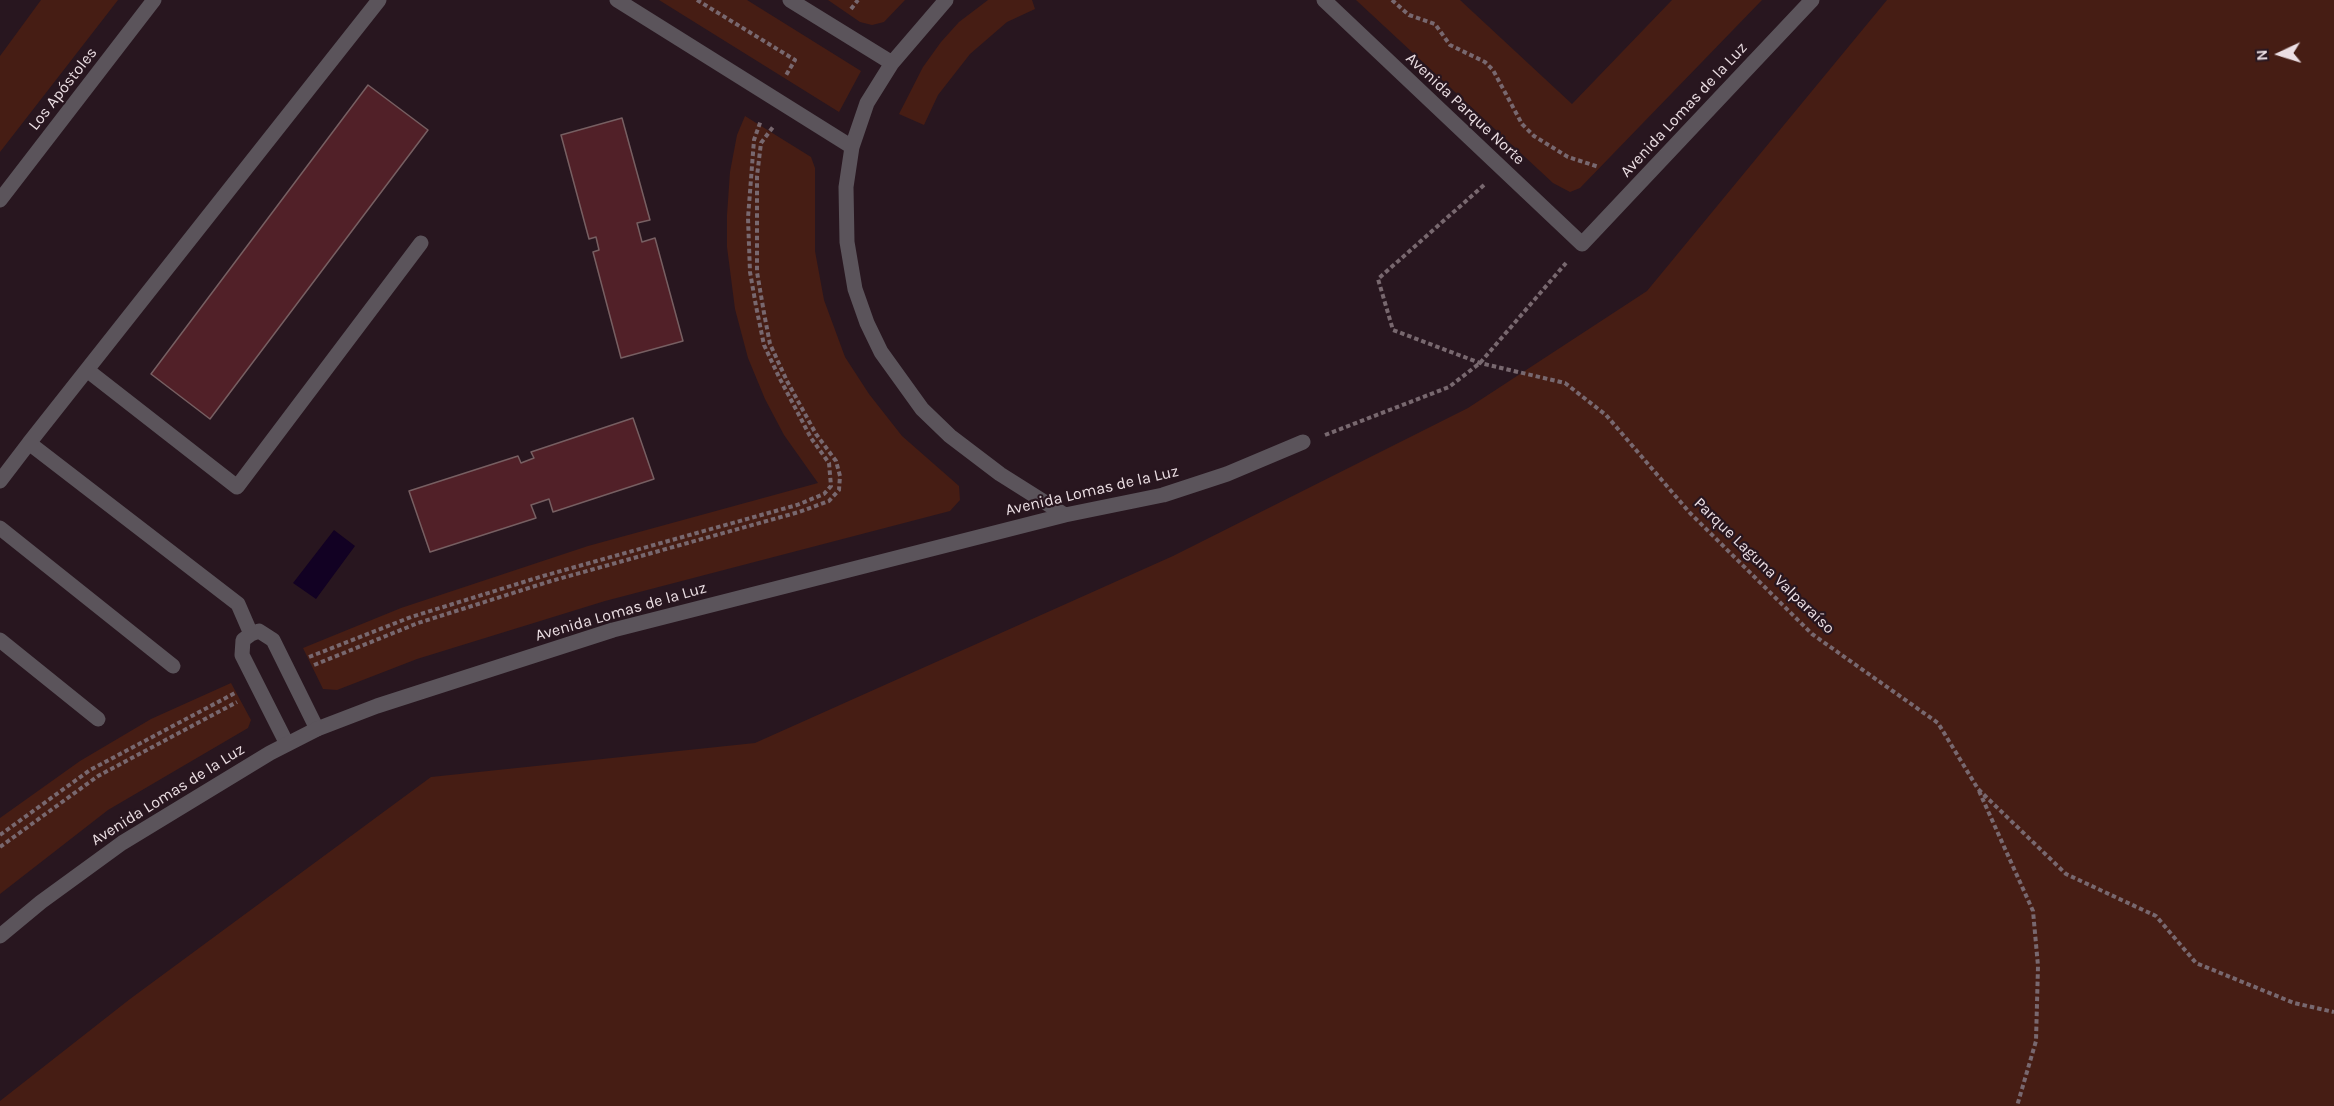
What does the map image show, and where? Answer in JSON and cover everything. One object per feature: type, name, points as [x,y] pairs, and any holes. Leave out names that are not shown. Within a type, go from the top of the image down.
[{"type":"street","name":"Los Apóstoles","points":[[0,200],[154,0]]},
{"type":"street","points":[[0,481],[379,0]]},
{"type":"street","points":[[617,0],[852,147]]},
{"type":"street","points":[[790,0],[892,63]]},
{"type":"street","points":[[946,0],[892,63],[867,103],[852,147],[846,187],[847,242],[855,289],[867,323],[881,352],[922,409],[950,436],[1000,474],[1065,515]]},
{"type":"street","name":"Avenida Parque Norte","points":[[1324,0],[1582,244]]},
{"type":"street","name":"Avenida Lomas de la Luz","points":[[1582,244],[1812,0]]},
{"type":"street","points":[[87,370],[237,487],[421,243]]},
{"type":"street","name":"Avenida Lomas de la Luz","points":[[0,936],[122,843],[287,744],[317,729],[377,706],[613,630],[1065,515],[1163,495],[1227,474],[1303,442]]},
{"type":"street","points":[[29,443],[238,604],[251,634]]},
{"type":"street","points":[[0,528],[173,666]]},
{"type":"street","points":[[287,744],[242,655],[243,640],[251,634],[259,631],[267,634],[317,729]]},
{"type":"street","points":[[0,640],[98,719]]},
{"type":"path","points":[[288,671],[328,648],[411,617],[543,576],[796,505],[824,494],[831,486],[829,463],[811,438],[764,345],[750,272],[748,218],[753,140],[773,98],[795,60],[698,0]]},
{"type":"path","points":[[1392,0],[1409,15],[1435,24],[1450,45],[1485,62],[1493,70],[1522,124],[1534,136],[1568,157],[1599,167]]},
{"type":"path","points":[[288,671],[418,623],[562,578],[799,512],[829,501],[839,490],[840,476],[836,461],[816,434],[770,344],[757,272],[757,176],[761,143],[789,108]]},
{"type":"path","name":"Parque Laguna Valparaíso","points":[[1503,169],[1378,279],[1393,330],[1480,363],[1565,383],[1606,416],[1690,513],[1812,634],[1938,723],[1978,789],[2066,874],[2156,916],[2196,963],[2294,1003],[2334,1012]]},
{"type":"path","points":[[1303,442],[1351,427],[1449,387],[1480,363],[1582,244]]},
{"type":"path","points":[[0,835],[90,770],[258,686]]},
{"type":"path","points":[[0,847],[98,776],[258,686]]},
{"type":"path","points":[[1978,789],[2033,911],[2038,966],[2036,1041],[2017,1106]]},
{"type":"shaded area","points":[[41,0],[118,0],[0,152],[0,56]]},
{"type":"shaded area","points":[[659,0],[747,0],[861,71],[839,112]]},
{"type":"shaded area","points":[[828,0],[905,0],[884,22],[872,25],[860,22]]},
{"type":"shaded area","points":[[988,0],[1032,0],[1035,9],[1007,22],[970,54],[938,95],[924,125],[899,114],[923,67],[941,42],[959,22]]},
{"type":"shaded area","points":[[1356,0],[1460,0],[1572,104],[1672,0],[1762,0],[1580,188],[1570,192],[1553,183]]},
{"type":"shaded area","points":[[1887,0],[2334,0],[2334,1106],[0,1106],[0,1101],[130,999],[431,777],[755,743],[1173,556],[1468,408],[1647,291]]},
{"type":"shaded area","points":[[745,116],[811,157],[815,168],[815,251],[824,300],[845,357],[869,394],[902,436],[959,486],[960,500],[950,511],[605,601],[417,659],[337,690],[323,689],[303,648],[401,608],[588,546],[818,483],[784,435],[765,399],[748,358],[735,309],[727,247],[727,215],[730,172],[737,135]]},
{"type":"shaded area","points":[[334,530],[355,546],[316,599],[293,583]]},
{"type":"shaded area","points":[[231,683],[251,720],[248,728],[108,810],[0,894],[0,818],[80,761],[151,719]]},
{"type":"building","points":[[368,85],[428,130],[210,419],[151,374]]},
{"type":"building","points":[[622,118],[650,220],[637,223],[642,242],[655,238],[683,341],[621,358],[593,252],[599,250],[596,237],[589,239],[561,135]]},
{"type":"building","points":[[633,418],[654,479],[553,512],[549,499],[531,505],[536,518],[430,552],[409,491],[518,456],[521,463],[534,458],[531,452]]}]
